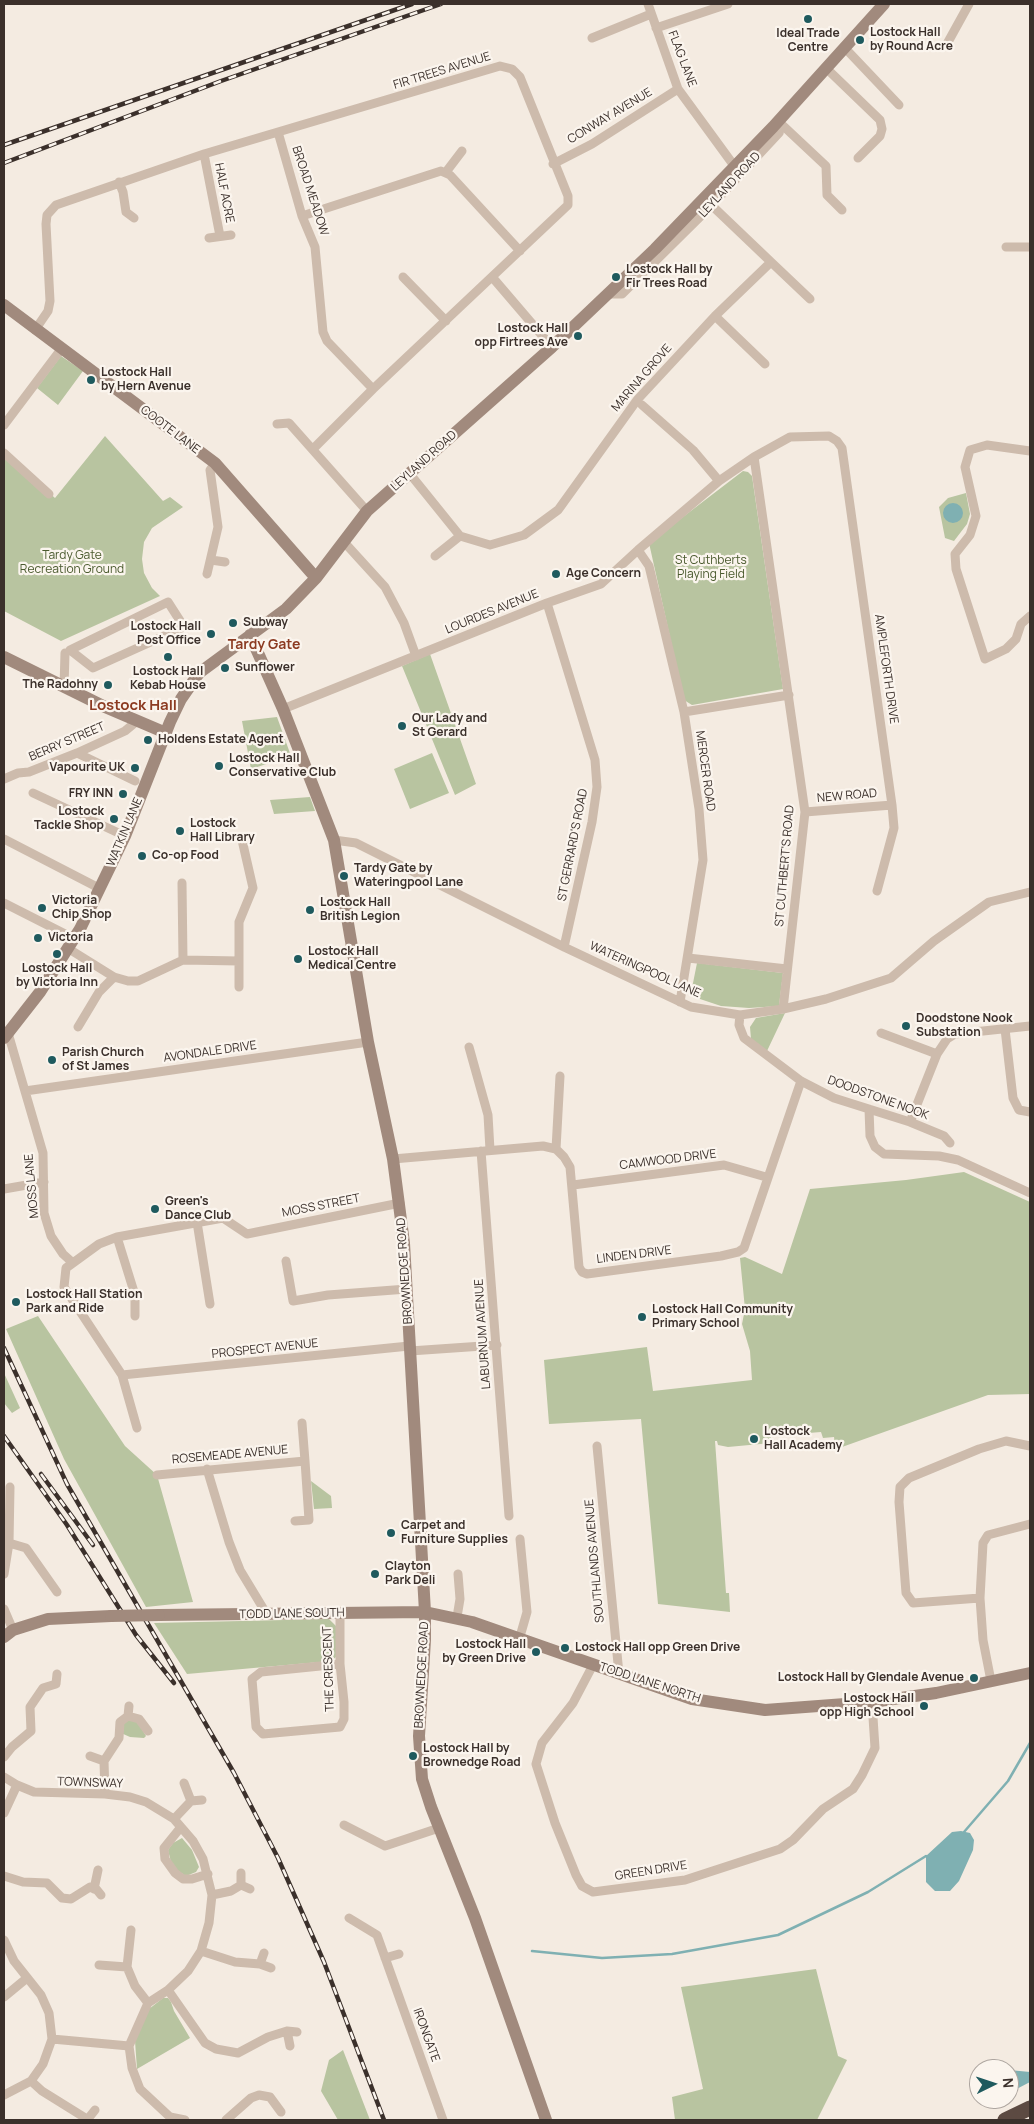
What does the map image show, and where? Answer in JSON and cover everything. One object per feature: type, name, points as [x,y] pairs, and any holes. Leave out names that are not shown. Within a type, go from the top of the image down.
[{"type":"highway","points":[[1005,2120],[1030,2108]]},
{"type":"main road","name":"LEYLAND ROAD","points":[[250,635],[286,609],[316,578],[367,512],[552,347],[708,202],[735,167],[884,4]]},
{"type":"main road","name":"COOTE LANE","points":[[4,305],[215,463],[316,578]]},
{"type":"main road","name":"BROWNEDGE ROAD","points":[[250,635],[283,708],[334,840],[368,1042],[393,1159],[400,1203],[407,1290],[425,1612],[419,1736],[420,1761],[426,1794],[475,1918],[546,2120]]},
{"type":"main road","name":"WATKIN LANE","points":[[6,1035],[72,944],[125,836],[181,699],[199,673],[250,635]]},
{"type":"main road","points":[[4,657],[87,698],[166,733]]},
{"type":"main road","name":"TODD LANE SOUTH","points":[[8,1633],[48,1619],[158,1615],[425,1612]]},
{"type":"main road","name":"TODD LANE NORTH","points":[[425,1612],[457,1617],[692,1699],[765,1710],[872,1702],[936,1693],[1030,1673]]},
{"type":"street","name":"FLAG LANE","points":[[648,4],[678,89],[735,167]]},
{"type":"street","points":[[656,28],[728,4]]},
{"type":"street","points":[[948,42],[969,4]]},
{"type":"street","points":[[592,38],[651,14]]},
{"type":"street","points":[[844,47],[899,105]]},
{"type":"street","name":"FIR TREES AVENUE","points":[[36,330],[48,311],[51,294],[47,215],[56,205],[204,154],[500,66],[512,69],[520,77],[553,164],[568,196],[568,205],[493,278],[373,389],[313,449]]},
{"type":"street","points":[[826,68],[880,120],[882,129],[880,136],[858,158]]},
{"type":"street","name":"CONWAY AVENUE","points":[[553,164],[592,144],[678,89]]},
{"type":"street","points":[[776,124],[826,166],[827,195],[842,210]]},
{"type":"street","name":"LEYLAND ROAD","points":[[708,202],[779,133],[776,124]]},
{"type":"street","name":"BROAD MEADOW","points":[[278,132],[302,216],[315,247],[323,332],[327,341],[373,389]]},
{"type":"street","points":[[446,172],[462,151]]},
{"type":"street","name":"HALF ACRE","points":[[204,154],[220,236]]},
{"type":"street","points":[[302,216],[441,171],[446,172],[520,251]]},
{"type":"street","points":[[119,182],[123,192],[126,212],[134,218]]},
{"type":"street","points":[[708,202],[810,299]]},
{"type":"street","name":"HALF ACRE","points":[[209,238],[231,234]]},
{"type":"street","points":[[1006,248],[1030,247]]},
{"type":"street","name":"MARINA GROVE","points":[[460,536],[490,544],[524,535],[558,510],[637,400],[715,316],[771,262]]},
{"type":"street","points":[[403,277],[446,321]]},
{"type":"street","points":[[493,278],[552,347]]},
{"type":"street","points":[[715,316],[765,364]]},
{"type":"street","points":[[4,425],[62,348]]},
{"type":"street","points":[[642,405],[693,450],[719,481]]},
{"type":"street","points":[[277,424],[289,423],[367,512]]},
{"type":"street","name":"LOURDES AVENUE","points":[[283,708],[547,603],[601,584],[719,481],[754,457],[790,436],[829,436],[837,441],[842,448]]},
{"type":"street","points":[[1030,451],[987,445],[970,450],[965,466],[976,516],[970,535],[955,554],[956,569],[985,659],[1006,649],[1016,639],[1021,624],[1030,616]]},
{"type":"street","name":"AMPLEFORTH DRIVE","points":[[842,448],[894,828],[877,891]]},
{"type":"street","points":[[4,453],[49,494]]},
{"type":"street","name":"ST CUTHBERT'S ROAD","points":[[754,457],[805,812],[783,1009]]},
{"type":"street","points":[[207,574],[218,527],[210,478],[210,470],[215,463]]},
{"type":"street","points":[[410,474],[460,536],[435,556]]},
{"type":"street","points":[[344,542],[385,587],[404,623],[416,656]]},
{"type":"street","name":"MERCER ROAD","points":[[638,550],[649,566],[684,712],[696,790],[703,860],[680,1002]]},
{"type":"street","points":[[211,560],[226,562]]},
{"type":"street","points":[[168,602],[184,627],[93,668],[70,650],[168,602]]},
{"type":"street","name":"ST GERRARD'S ROAD","points":[[547,603],[595,760],[597,787],[592,822],[564,947]]},
{"type":"street","points":[[64,687],[65,653]]},
{"type":"street","points":[[684,712],[789,695]]},
{"type":"street","name":"BERRY STREET","points":[[4,778],[18,772],[28,772],[77,753],[125,731],[137,721]]},
{"type":"street","points":[[77,753],[135,781]]},
{"type":"street","points":[[33,793],[125,836]]},
{"type":"street","name":"NEW ROAD","points":[[805,812],[892,805]]},
{"type":"street","points":[[4,839],[95,886]]},
{"type":"street","points":[[239,988],[239,922],[253,888],[242,840]]},
{"type":"street","name":"WATERINGPOOL LANE","points":[[334,840],[356,843],[564,947],[691,1007],[740,1015],[783,1009],[826,999],[891,978],[934,941],[989,902],[1030,892]]},
{"type":"street","points":[[182,883],[182,960]]},
{"type":"street","points":[[4,903],[72,944],[114,977],[128,981],[138,980],[182,960],[239,961]]},
{"type":"street","points":[[688,958],[787,969]]},
{"type":"street","points":[[78,1027],[99,992],[114,977]]},
{"type":"street","name":"DOODSTONE NOOK","points":[[740,1015],[740,1025],[744,1038],[801,1081],[834,1098],[910,1122],[944,1136],[950,1143]]},
{"type":"street","points":[[910,1122],[937,1054],[947,1039],[955,1034],[1030,1026]]},
{"type":"street","points":[[1005,1029],[1013,1098],[1019,1110],[1030,1112]]},
{"type":"street","points":[[881,1033],[937,1054]]},
{"type":"street","name":"MOSS LANE","points":[[6,1035],[43,1152],[44,1213],[52,1236],[63,1254],[74,1263]]},
{"type":"street","name":"AVONDALE DRIVE","points":[[25,1091],[368,1042]]},
{"type":"street","name":"LABURNUM AVENUE","points":[[469,1047],[488,1115],[486,1150],[509,1516]]},
{"type":"street","points":[[393,1159],[543,1146],[556,1150],[560,1076]]},
{"type":"street","name":"LINDEN DRIVE","points":[[556,1150],[564,1157],[570,1167],[579,1267],[582,1272],[587,1274],[738,1252],[744,1248],[766,1177],[801,1081]]},
{"type":"street","points":[[869,1109],[870,1136],[875,1147],[884,1154],[939,1156],[958,1160],[1030,1193]]},
{"type":"street","name":"CAMWOOD DRIVE","points":[[573,1185],[724,1165],[766,1177]]},
{"type":"street","points":[[4,1189],[44,1182]]},
{"type":"street","name":"MOSS STREET","points":[[197,1222],[223,1218],[247,1234],[400,1203]]},
{"type":"street","points":[[137,1428],[122,1375],[64,1287],[66,1268],[99,1244],[117,1237],[197,1222],[210,1304]]},
{"type":"street","points":[[117,1237],[135,1295],[135,1316]]},
{"type":"street","points":[[286,1261],[293,1301],[328,1295],[407,1290]]},
{"type":"street","name":"PROSPECT AVENUE","points":[[122,1375],[410,1348],[497,1345]]},
{"type":"street","name":"ROSEMEADE AVENUE","points":[[295,1521],[309,1520],[302,1423]]},
{"type":"street","points":[[980,1598],[913,1603],[906,1593],[899,1502],[900,1487],[909,1478],[979,1449],[1006,1441],[1030,1446]]},
{"type":"street","name":"SOUTHLANDS AVENUE","points":[[597,1446],[618,1674]]},
{"type":"street","name":"ROSEMEADE AVENUE","points":[[156,1475],[305,1461]]},
{"type":"street","points":[[207,1470],[236,1560],[266,1613]]},
{"type":"street","points":[[4,1574],[8,1543],[10,1487]]},
{"type":"street","points":[[991,1681],[983,1640],[980,1598],[983,1543],[988,1535],[1030,1524]]},
{"type":"street","points":[[519,1640],[527,1612],[520,1539]]},
{"type":"street","points":[[8,1543],[26,1548],[57,1592]]},
{"type":"street","points":[[457,1617],[460,1599],[458,1574]]},
{"type":"street","points":[[4,1609],[8,1633]]},
{"type":"street","name":"THE CRESCENT","points":[[340,1613],[340,1664],[344,1702],[344,1719],[340,1727],[263,1734],[256,1727],[252,1679],[261,1672],[340,1664]]},
{"type":"street","name":"GREEN DRIVE","points":[[592,1665],[572,1703],[542,1743],[536,1764],[555,1823],[576,1875],[582,1886],[593,1892],[685,1880],[780,1850],[793,1840],[823,1809],[852,1789],[862,1775],[875,1748],[872,1702]]},
{"type":"street","points":[[4,1757],[12,1746],[31,1731],[30,1707],[43,1688],[56,1684],[56,1674]]},
{"type":"street","points":[[105,1794],[104,1761],[119,1738],[120,1722],[128,1716],[129,1706]]},
{"type":"street","points":[[128,1716],[139,1719],[148,1731]]},
{"type":"street","points":[[90,1756],[104,1761]]},
{"type":"street","name":"TOWNSWAY","points":[[4,1777],[34,1792],[105,1794],[130,1797],[146,1802],[174,1818],[193,1841],[208,1874],[212,1895],[209,1923],[201,1951],[188,1970],[168,1990],[148,2003]]},
{"type":"street","points":[[184,1783],[191,1801]]},
{"type":"street","points":[[4,1813],[17,1785]]},
{"type":"street","points":[[174,1818],[191,1801],[202,1800]]},
{"type":"street","points":[[344,1825],[385,1846],[439,1828]]},
{"type":"street","points":[[182,1828],[164,1848],[165,1859],[175,1873],[183,1879],[192,1879],[208,1874]]},
{"type":"street","points":[[4,1876],[23,1882],[47,1883],[62,1898],[71,1899],[90,1887],[97,1892],[98,1870]]},
{"type":"street","points":[[241,1873],[241,1885]]},
{"type":"street","points":[[241,1885],[250,1889]]},
{"type":"street","points":[[212,1895],[231,1891],[241,1885]]},
{"type":"street","name":"IRONGATE","points":[[348,1918],[377,1935],[443,2120]]},
{"type":"street","points":[[131,1930],[127,1967],[135,1986],[148,2003],[129,2046],[132,2068],[140,2089],[169,2119],[185,2120]]},
{"type":"street","points":[[4,1940],[14,1961],[41,1995],[49,2013],[52,2039],[43,2064],[31,2081],[4,2095]]},
{"type":"street","points":[[201,1951],[235,1962],[260,1964],[271,1968]]},
{"type":"street","points":[[260,1964],[264,1953]]},
{"type":"street","points":[[385,1958],[400,1954]]},
{"type":"street","points":[[99,1965],[127,1967]]},
{"type":"street","points":[[4,1997],[27,1978]]},
{"type":"street","points":[[168,1990],[206,2043],[216,2049],[238,2053],[268,2037],[287,2031],[297,2032]]},
{"type":"street","points":[[287,2031],[290,2046]]},
{"type":"street","points":[[52,2039],[129,2046]]},
{"type":"street","points":[[31,2081],[42,2091],[87,2120],[95,2110]]},
{"type":"street","points":[[226,2120],[251,2098],[259,2095],[270,2097],[281,2112]]},
{"type":"green space","points":[[61,356],[83,371],[58,405],[37,388]]},
{"type":"green space","name":"Tardy Gate Recreation Ground","points":[[105,436],[163,501],[170,497],[183,507],[152,528],[144,542],[142,559],[144,573],[152,588],[160,596],[61,641],[4,611],[4,453],[55,498]]},
{"type":"green space","name":"St Cuthberts Playing Field","points":[[743,471],[748,472],[752,476],[783,689],[692,705],[684,700],[649,543]]},
{"type":"green space","points":[[966,493],[970,514],[967,524],[954,541],[945,538],[939,507],[948,498]]},
{"type":"green space","points":[[430,654],[476,784],[455,795],[402,666]]},
{"type":"green space","points":[[277,717],[291,756],[251,769],[242,721]]},
{"type":"green space","points":[[432,753],[449,793],[410,809],[394,769]]},
{"type":"green space","points":[[310,797],[315,811],[274,814],[270,800]]},
{"type":"green space","points":[[697,963],[783,973],[779,1006],[749,1008],[721,1006],[697,998],[693,994],[692,988]]},
{"type":"green space","points":[[785,1013],[767,1051],[751,1039],[750,1027],[756,1018]]},
{"type":"green space","name":"Lostock Hall Academy","points":[[964,1172],[1030,1202],[1030,1394],[988,1395],[842,1447],[843,1443],[835,1445],[834,1437],[823,1438],[821,1432],[771,1436],[771,1443],[728,1447],[718,1445],[717,1441],[715,1441],[726,1593],[729,1593],[730,1612],[658,1604],[641,1419],[549,1424],[544,1360],[647,1347],[653,1391],[752,1380],[750,1351],[742,1324],[745,1309],[740,1258],[745,1257],[782,1274],[810,1189],[906,1180]]},
{"type":"green space","points":[[38,1316],[125,1446],[157,1475],[193,1602],[146,1607],[64,1459],[6,1329]]},
{"type":"green space","points":[[4,1373],[20,1408],[12,1413],[4,1403]]},
{"type":"green space","points":[[311,1481],[331,1496],[332,1508],[314,1509]]},
{"type":"green space","points":[[329,1619],[336,1626],[336,1657],[331,1661],[187,1674],[154,1623]]},
{"type":"green space","points":[[135,1720],[140,1726],[146,1736],[144,1738],[130,1737],[121,1733],[124,1722]]},
{"type":"green space","points":[[182,1838],[192,1850],[199,1867],[196,1872],[186,1876],[178,1871],[171,1862],[168,1850],[173,1843]]},
{"type":"green space","points":[[816,1969],[838,2056],[847,2060],[817,2120],[675,2120],[672,2097],[703,2089],[681,1987]]},
{"type":"green space","points":[[163,1998],[168,1998],[171,2002],[174,2011],[190,2038],[137,2069],[135,2041],[149,2009]]},
{"type":"green space","points":[[343,2050],[370,2120],[338,2120],[321,2091],[329,2060]]},
{"type":"water","points":[[953,503],[960,506],[963,513],[960,520],[953,523],[946,520],[943,513],[946,506]]},
{"type":"water","points":[[952,1832],[970,1833],[974,1840],[973,1850],[959,1881],[950,1891],[935,1891],[926,1882],[926,1856]]},
{"type":"water","points":[[1019,2071],[1030,2072],[1030,2082],[1019,2088]]},
{"type":"waterway","points":[[964,1832],[1008,1781],[1030,1743]]},
{"type":"waterway","points":[[532,1951],[602,1958],[672,1954],[778,1935],[868,1892],[926,1856]]},
{"type":"railway","points":[[4,145],[412,4]]},
{"type":"railway","points":[[4,163],[221,81],[441,4]]},
{"type":"railway","points":[[4,1348],[67,1484],[234,1773],[278,1858],[324,1962],[384,2120]]},
{"type":"railway","points":[[4,1436],[67,1525],[136,1635],[174,1683]]},
{"type":"railway","points":[[41,1474],[93,1545]]},
{"type":"place","name":"Ideal Trade Centre","points":[[808,19]]},
{"type":"place","name":"Lostock Hall by Round Acre","points":[[860,40]]},
{"type":"place","name":"Lostock Hall by Fir Trees Road","points":[[616,277]]},
{"type":"place","name":"Lostock Hall opp Firtrees Ave","points":[[578,336]]},
{"type":"place","name":"Lostock Hall by Hern Avenue","points":[[91,380]]},
{"type":"place","name":"Age Concern","points":[[556,574]]},
{"type":"place","name":"Subway","points":[[233,623]]},
{"type":"place","name":"Lostock Hall Post Office","points":[[211,634]]},
{"type":"place","name":"Lostock Hall Kebab House","points":[[168,657]]},
{"type":"place","name":"Sunflower","points":[[225,668]]},
{"type":"place","name":"The Radohny","points":[[108,685]]},
{"type":"place","name":"Our Lady and St Gerard","points":[[402,726]]},
{"type":"place","name":"Holdens Estate Agent","points":[[148,740]]},
{"type":"place","name":"Lostock Hall Conservative Club","points":[[219,766]]},
{"type":"place","name":"Vapourite UK","points":[[135,768]]},
{"type":"place","name":"FRY INN","points":[[123,794]]},
{"type":"place","name":"Lostock Tackle Shop","points":[[114,819]]},
{"type":"place","name":"Lostock Hall Library","points":[[180,831]]},
{"type":"place","name":"Co-op Food","points":[[142,856]]},
{"type":"place","name":"Tardy Gate by Wateringpool Lane","points":[[344,876]]},
{"type":"place","name":"Victoria Chip Shop","points":[[42,908]]},
{"type":"place","name":"Lostock Hall British Legion","points":[[310,910]]},
{"type":"place","name":"Victoria","points":[[38,938]]},
{"type":"place","name":"Lostock Hall by Victoria Inn","points":[[57,954]]},
{"type":"place","name":"Lostock Hall Medical Centre","points":[[298,959]]},
{"type":"place","name":"Doodstone Nook Substation","points":[[906,1026]]},
{"type":"place","name":"Parish Church of St James","points":[[52,1060]]},
{"type":"place","name":"Green's Dance Club","points":[[155,1209]]},
{"type":"place","name":"Lostock Hall Station Park and Ride","points":[[16,1302]]},
{"type":"place","name":"Lostock Hall Community Primary School","points":[[642,1317]]},
{"type":"place","name":"Lostock Hall Academy","points":[[754,1439]]},
{"type":"place","name":"Carpet and Furniture Supplies","points":[[391,1533]]},
{"type":"place","name":"Clayton Park Deli","points":[[375,1574]]},
{"type":"place","name":"Lostock Hall opp Green Drive","points":[[565,1648]]},
{"type":"place","name":"Lostock Hall by Green Drive","points":[[536,1652]]},
{"type":"place","name":"Lostock Hall by Glendale Avenue","points":[[974,1678]]},
{"type":"place","name":"Lostock Hall opp High School","points":[[924,1706]]},
{"type":"place","name":"Lostock Hall by Brownedge Road","points":[[413,1756]]},
{"type":"district","name":"Tardy Gate","points":[[264,645]]},
{"type":"district","name":"Lostock Hall","points":[[133,706]]}]
